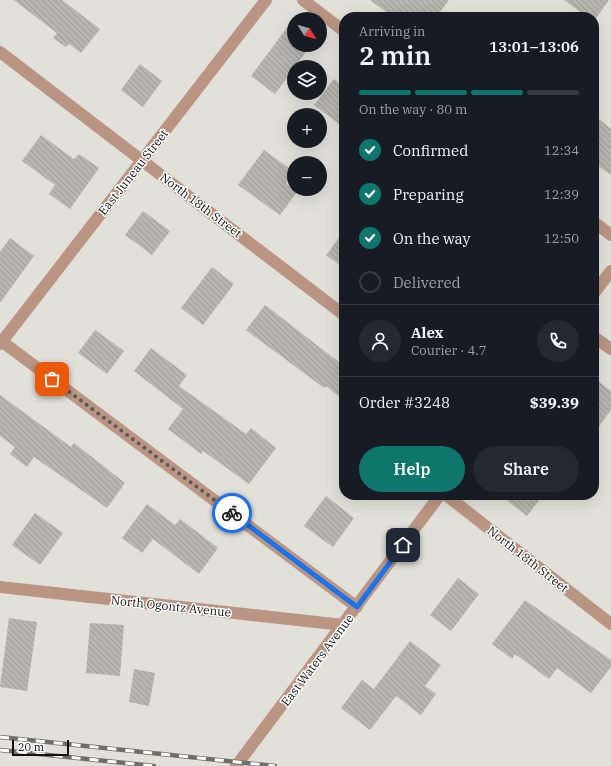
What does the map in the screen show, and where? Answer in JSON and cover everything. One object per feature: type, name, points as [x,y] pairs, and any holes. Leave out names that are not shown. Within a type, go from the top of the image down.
[{"type":"street","name":"East Juneau Street","points":[[1,342],[266,0]]},
{"type":"street","points":[[303,0],[339,27]]},
{"type":"street","name":"North 18th Street","points":[[0,52],[339,311]]},
{"type":"street","points":[[599,226],[611,235]]},
{"type":"street","points":[[599,287],[611,271]]},
{"type":"street","points":[[599,340],[611,349]]},
{"type":"street","points":[[1,342],[357,607]]},
{"type":"street","name":"East Waters Avenue","points":[[236,766],[436,500]]},
{"type":"street","name":"North 18th Street","points":[[452,500],[611,624]]},
{"type":"street","name":"North Ogontz Avenue","points":[[0,587],[343,625]]},
{"type":"building","points":[[14,0],[62,0],[100,29],[81,53],[69,44],[66,47],[53,38],[57,33]]},
{"type":"building","points":[[370,0],[449,0],[440,12],[386,12]]},
{"type":"building","points":[[564,0],[609,0],[599,14],[599,12],[580,12]]},
{"type":"building","points":[[287,27],[287,52],[306,52],[300,60],[287,60],[287,78],[275,94],[251,76]]},
{"type":"building","points":[[140,64],[162,81],[143,107],[121,90]]},
{"type":"building","points":[[334,79],[339,83],[339,124],[327,115],[327,108],[318,108],[314,105],[318,100],[327,100],[327,88]]},
{"type":"building","points":[[599,119],[611,129],[611,175],[599,167]]},
{"type":"building","points":[[41,135],[74,159],[79,154],[99,168],[70,209],[49,194],[55,185],[22,161]]},
{"type":"building","points":[[264,150],[287,167],[287,196],[294,196],[280,215],[238,185]]},
{"type":"building","points":[[143,211],[170,231],[152,255],[125,235]]},
{"type":"building","points":[[10,238],[34,256],[0,303],[0,252]]},
{"type":"building","points":[[339,238],[339,264],[326,255]]},
{"type":"building","points":[[212,267],[234,284],[203,325],[181,308]]},
{"type":"building","points":[[265,305],[339,362],[339,396],[326,386],[324,388],[246,330]]},
{"type":"building","points":[[95,330],[124,351],[107,374],[78,353]]},
{"type":"building","points":[[151,348],[187,375],[179,386],[246,434],[251,428],[276,448],[249,484],[203,451],[201,454],[168,429],[183,409],[134,371]]},
{"type":"building","points":[[599,382],[611,391],[611,410],[599,426]]},
{"type":"building","points":[[0,395],[71,447],[74,443],[125,483],[107,508],[34,457],[27,467],[10,454],[15,447],[0,436]]},
{"type":"building","points":[[326,496],[354,518],[333,547],[304,526]]},
{"type":"building","points":[[506,500],[539,500],[527,516]]},
{"type":"building","points":[[147,504],[175,525],[180,519],[218,548],[199,574],[153,539],[142,553],[122,538]]},
{"type":"building","points":[[35,513],[63,533],[40,565],[12,545]]},
{"type":"building","points":[[458,578],[479,594],[451,631],[430,615]]},
{"type":"building","points":[[525,600],[611,660],[611,667],[591,693],[557,668],[549,679],[515,654],[512,659],[492,644]]},
{"type":"building","points":[[9,618],[37,622],[27,691],[0,687]]},
{"type":"building","points":[[90,623],[124,625],[120,676],[86,673]]},
{"type":"building","points":[[410,641],[441,665],[425,686],[436,694],[421,715],[396,696],[370,730],[341,708],[362,680],[374,689]]},
{"type":"building","points":[[134,669],[155,673],[149,706],[129,702]]},
{"type":"railway","points":[[0,737],[275,766]]},
{"type":"railway","points":[[0,750],[154,766]]},
{"type":"way so far","points":[[52,379],[232,513]]},
{"type":"route","points":[[232,513],[357,607],[403,545]]}]
